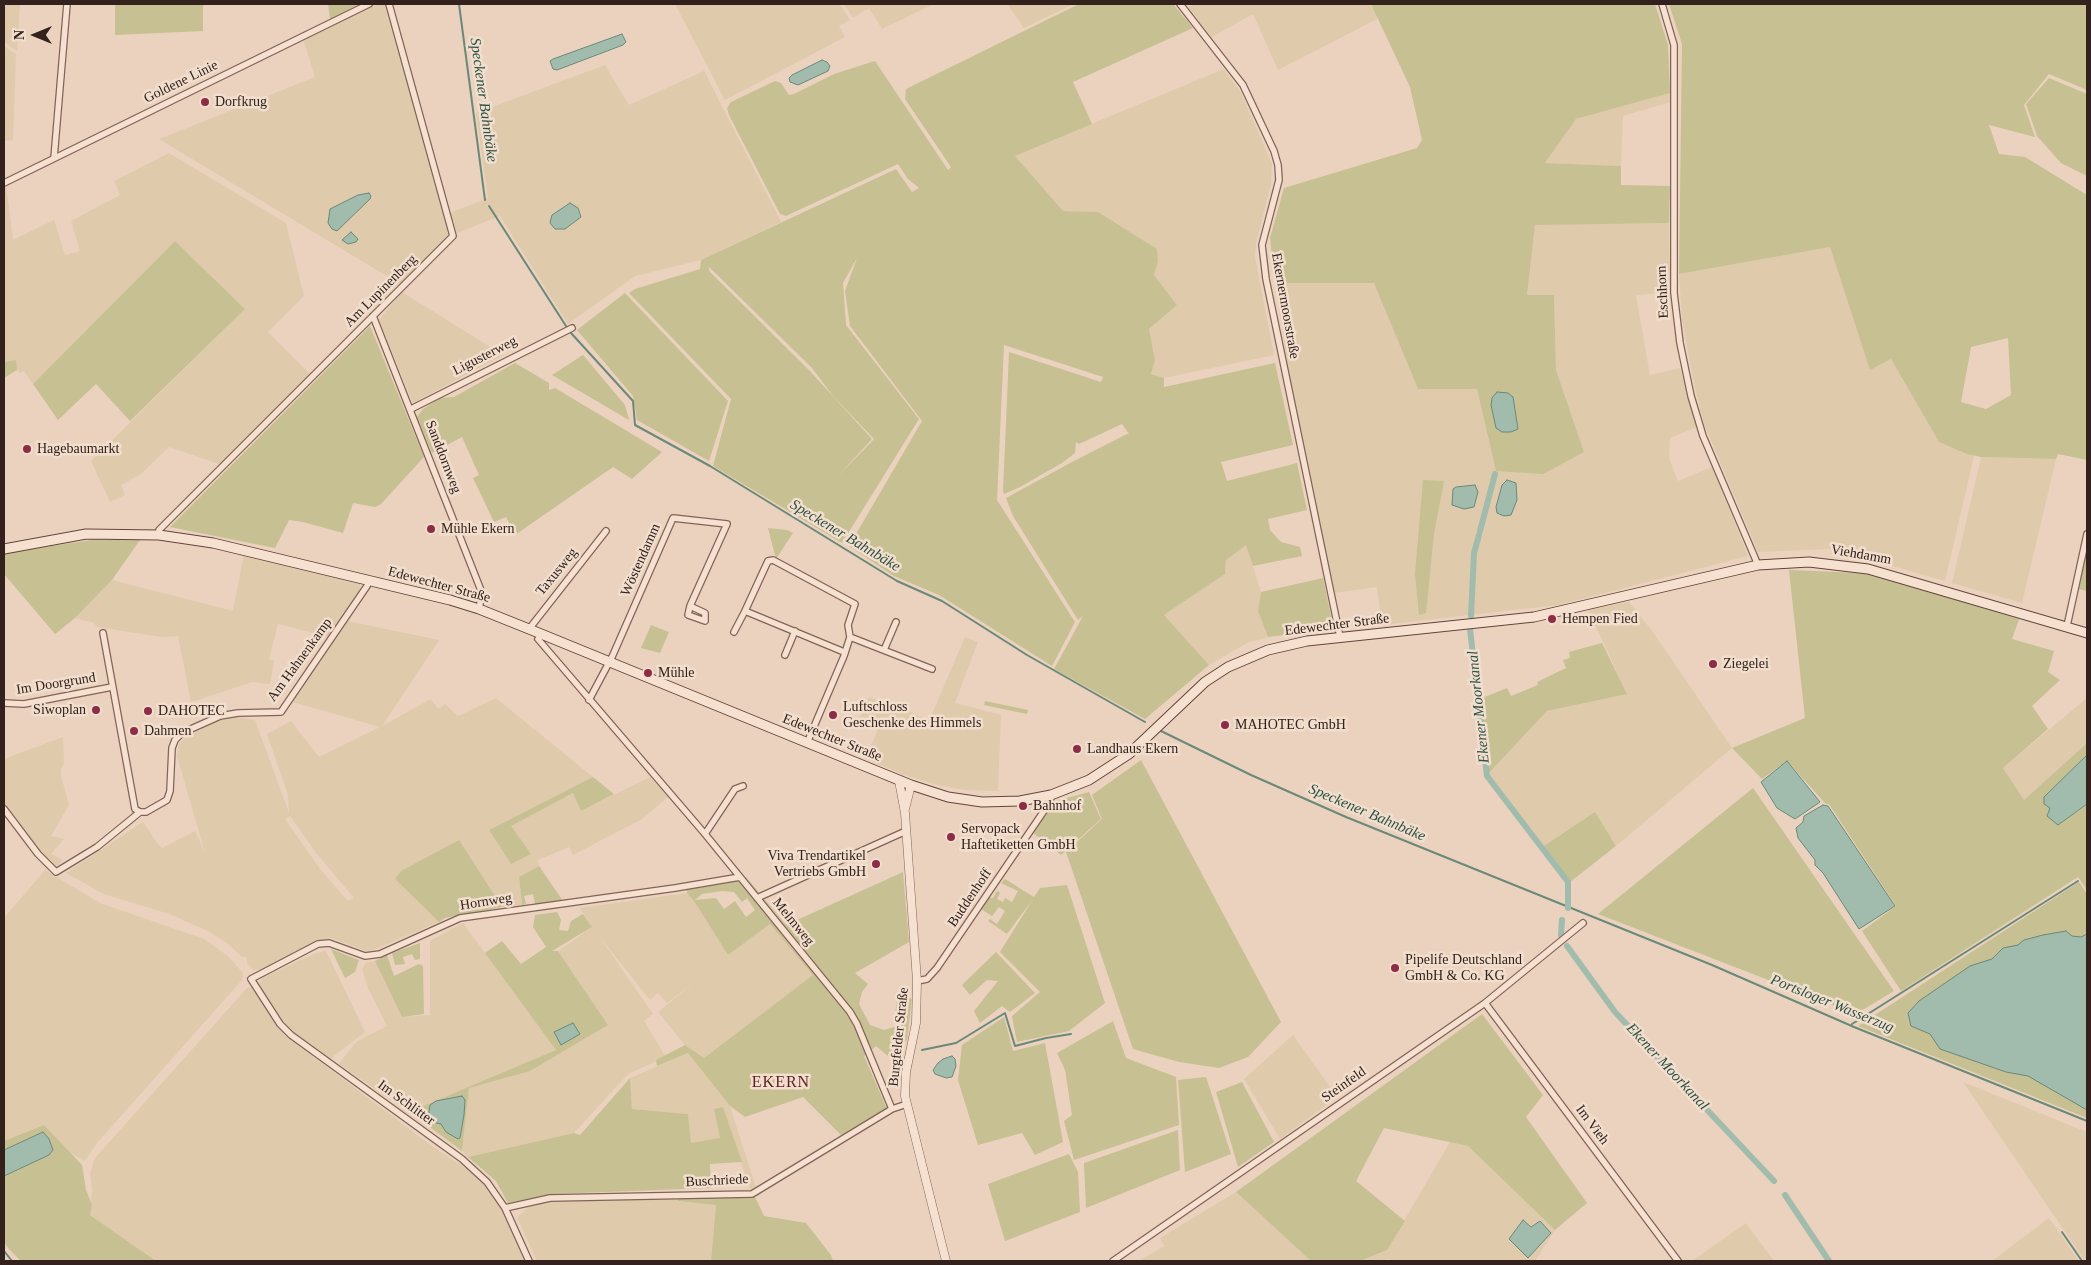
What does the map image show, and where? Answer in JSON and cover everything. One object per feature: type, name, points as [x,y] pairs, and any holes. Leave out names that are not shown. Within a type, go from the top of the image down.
[{"type":"main road","name":"Edewechter Straße","points":[[4,549],[86,534],[158,535],[213,543],[368,580],[479,609],[899,781],[948,797],[982,802],[1020,801],[1050,795],[1089,780],[1115,764],[1141,744],[1195,690],[1228,667],[1268,650],[1287,644],[1340,637],[1534,617],[1626,596]]},
{"type":"main road","name":"Viehdamm","points":[[1626,596],[1758,565],[1809,562],[1868,568],[2087,632]]},
{"type":"street","points":[[54,158],[67,4]]},
{"type":"street","name":"Goldene Linie","points":[[4,183],[369,4]]},
{"type":"street","name":"Am Lupinenberg","points":[[158,535],[159,530],[453,236],[389,4]]},
{"type":"street","name":"Ekernermoorstraße","points":[[1180,4],[1243,84],[1274,151],[1278,165],[1279,180],[1262,245],[1266,279],[1340,637]]},
{"type":"street","name":"Eschhorn","points":[[1662,4],[1674,45],[1674,293],[1680,343],[1691,396],[1703,436],[1758,565]]},
{"type":"street","name":"Sanddornweg","points":[[373,316],[482,593],[479,609]]},
{"type":"street","name":"Ligusterweg","points":[[411,409],[572,328]]},
{"type":"street","name":"Wöstendamm","points":[[609,662],[673,518],[727,524],[690,606]]},
{"type":"street","name":"Taxusweg","points":[[529,629],[606,531]]},
{"type":"street","points":[[2067,626],[2087,534]]},
{"type":"street","points":[[734,632],[768,561],[773,560],[854,604],[848,625],[850,637],[844,656],[807,742]]},
{"type":"street","name":"Am Hahnenkamp","points":[[4,810],[38,854],[56,872],[97,848],[140,812],[146,812],[167,800],[170,791],[172,748],[182,733],[220,716],[238,713],[281,712],[367,586],[368,580]]},
{"type":"street","points":[[745,611],[844,652]]},
{"type":"street","points":[[884,650],[896,622]]},
{"type":"street","points":[[785,656],[795,631]]},
{"type":"street","points":[[102,633],[135,808],[140,812]]},
{"type":"street","points":[[850,637],[932,669]]},
{"type":"street","name":"Melmweg","points":[[538,639],[706,834],[850,1012],[857,1024],[892,1109]]},
{"type":"street","points":[[589,700],[609,662]]},
{"type":"street","name":"Im Doorgrund","points":[[4,703],[24,704],[112,687]]},
{"type":"street","name":"Burgfelder Straße","points":[[899,781],[905,811],[918,981],[916,1023],[905,1080],[907,1104],[946,1261]]},
{"type":"street","name":"Burgfelder Straße","points":[[905,811],[911,785]]},
{"type":"street","points":[[706,834],[736,788],[743,786]]},
{"type":"street","name":"Buddenhoff","points":[[918,981],[927,979],[937,968],[1050,802],[1050,795]]},
{"type":"street","points":[[757,898],[906,831]]},
{"type":"street","name":"Hornweg","points":[[251,979],[318,944],[329,943],[365,956],[380,954],[460,918],[740,877]]},
{"type":"street","name":"Steinfeld","points":[[1113,1261],[1485,1003],[1583,923]]},
{"type":"street","name":"Im Schlitter","points":[[251,979],[280,1024],[291,1035],[462,1159],[486,1182],[505,1208],[529,1261]]},
{"type":"street","name":"Im Vieh","points":[[1485,1003],[1678,1261]]},
{"type":"street","name":"Buschriede","points":[[505,1208],[550,1198],[752,1194],[892,1109],[907,1104]]},
{"type":"shaded area","points":[[4,4],[20,4],[17,51],[4,42]]},
{"type":"shaded area","points":[[115,4],[203,4],[203,31],[115,35]]},
{"type":"shaded area","points":[[328,4],[359,4],[330,19]]},
{"type":"shaded area","points":[[374,4],[386,4],[449,235],[400,284],[159,139],[315,77],[303,39]]},
{"type":"shaded area","points":[[675,4],[840,4],[850,20],[839,26],[845,37],[725,100]]},
{"type":"shaded area","points":[[844,4],[934,4],[882,29],[869,8],[853,18]]},
{"type":"shaded area","points":[[1007,4],[1074,4],[1024,28]]},
{"type":"shaded area","points":[[1079,4],[1173,4],[1193,28],[1073,82],[1092,124],[1015,156],[1063,211],[1098,212],[1157,249],[1158,262],[1154,275],[1177,305],[1149,329],[1155,360],[1151,374],[1164,378],[1164,387],[1275,363],[1293,445],[1221,462],[1227,481],[1297,463],[1307,510],[1268,519],[1270,530],[1281,542],[1300,547],[1302,556],[1253,566],[1246,545],[1226,560],[1225,574],[1164,615],[1209,665],[1145,719],[1054,669],[1083,616],[1078,620],[1013,516],[1006,498],[1129,434],[1122,424],[1079,444],[1076,442],[1075,453],[1062,463],[1020,487],[1004,494],[1003,491],[1009,352],[1101,382],[1103,377],[1004,345],[997,500],[1075,622],[1052,666],[939,595],[894,576],[849,546],[922,421],[850,326],[845,291],[857,258],[843,283],[846,325],[919,419],[842,543],[713,466],[731,399],[629,293],[635,289],[700,269],[701,260],[896,169],[912,192],[919,188],[908,179],[898,164],[786,216],[780,214],[729,115],[727,108],[731,102],[775,81],[781,83],[789,95],[794,94],[834,74],[875,61],[948,170],[951,167],[905,99],[906,89]],"holes":[[[708,266],[812,368],[833,396],[874,439],[836,478],[872,439],[809,370],[710,272]]]},
{"type":"shaded area","points":[[1194,4],[1371,4],[1379,18],[1278,70],[1253,14],[1212,37],[1188,7]]},
{"type":"shaded area","points":[[1371,4],[1655,4],[1668,45],[1670,93],[1576,119],[1545,163],[1621,166],[1621,185],[1670,186],[1669,223],[1535,225],[1527,295],[1554,295],[1556,370],[1584,452],[1543,474],[1496,471],[1477,389],[1418,389],[1374,283],[1275,283],[1270,238],[1284,188],[1417,148],[1422,140],[1410,87]]},
{"type":"shaded area","points":[[1669,4],[2087,4],[2087,90],[2049,74],[2024,105],[2035,137],[1989,125],[1999,154],[2025,157],[2087,195],[2087,460],[2058,454],[2056,459],[1981,457],[1967,454],[1939,442],[1891,359],[1870,370],[1830,247],[1679,274],[1682,44]],"holes":[[[2008,338],[2011,395],[1986,409],[1961,402],[1971,347]]]},
{"type":"shaded area","points":[[622,34],[626,42],[623,45],[557,70],[553,69],[550,61],[553,59]]},
{"type":"shaded area","points":[[4,46],[16,54],[13,140],[4,141]]},
{"type":"shaded area","points":[[822,60],[830,66],[828,71],[798,85],[790,82],[789,78],[792,75]]},
{"type":"shaded area","points":[[605,65],[629,105],[704,71],[781,222],[701,260],[635,276],[568,324],[500,216],[457,233],[450,213],[488,198],[476,113]]},
{"type":"shaded area","points":[[1224,69],[1241,93],[1272,164],[1271,184],[1256,244],[1255,257],[1274,355],[1164,378],[1151,374],[1155,360],[1149,329],[1177,305],[1154,275],[1158,262],[1098,212],[1063,211],[1014,156]]},
{"type":"shaded area","points":[[2049,78],[2087,94],[2087,176],[2061,163],[2037,136],[2026,104]]},
{"type":"shaded area","points":[[1670,93],[1671,102],[1623,116],[1621,166],[1545,163],[1576,119]]},
{"type":"shaded area","points":[[169,153],[286,223],[304,296],[268,332],[311,375],[219,464],[169,447],[141,474],[121,485],[125,495],[110,502],[91,461],[245,309],[175,241],[33,384],[24,371],[20,373],[17,370],[15,360],[4,362],[4,185],[6,184],[13,240],[54,220],[65,255],[80,251],[71,221],[120,195],[114,181]]},
{"type":"shaded area","points":[[369,193],[370,199],[337,231],[332,229],[328,223],[330,209],[358,195]]},
{"type":"shaded area","points":[[570,203],[578,208],[581,217],[565,229],[555,229],[550,223],[552,215]]},
{"type":"shaded area","points":[[1669,223],[1670,292],[1636,295],[1650,375],[1680,368],[1697,427],[1670,438],[1669,458],[1678,481],[1712,467],[1748,556],[1558,605],[1382,625],[1377,587],[1334,593],[1292,394],[1275,283],[1374,282],[1418,389],[1477,389],[1496,471],[1584,452],[1556,370],[1554,295],[1527,295],[1535,224]]},
{"type":"shaded area","points":[[351,232],[358,239],[356,242],[348,244],[342,240]]},
{"type":"shaded area","points":[[175,241],[245,309],[130,421],[96,384],[58,420],[33,384]]},
{"type":"shaded area","points":[[1830,247],[1870,369],[1891,359],[1939,442],[1974,456],[1945,581],[1832,549],[1758,552],[1704,424],[1694,384],[1682,319],[1679,274]]},
{"type":"shaded area","points":[[402,292],[503,355],[413,403],[379,320]]},
{"type":"shaded area","points":[[625,293],[728,401],[709,461],[637,420],[633,396],[577,330]]},
{"type":"shaded area","points":[[370,326],[424,457],[381,504],[375,507],[353,503],[343,533],[289,520],[275,548],[170,527]]},
{"type":"shaded area","points":[[583,355],[625,405],[629,420],[552,375]]},
{"type":"shaded area","points":[[16,360],[17,370],[4,378],[4,362]]},
{"type":"shaded area","points":[[515,363],[549,383],[549,390],[555,388],[662,452],[632,479],[613,467],[515,535],[506,517],[494,522],[473,478],[479,475],[462,437],[432,453],[417,417],[423,409],[440,398],[454,397]]},
{"type":"shaded area","points":[[1497,392],[1508,393],[1513,397],[1518,429],[1511,432],[1502,432],[1496,428],[1491,405],[1492,398]]},
{"type":"shaded area","points":[[1981,457],[2056,459],[2022,603],[1952,583]]},
{"type":"shaded area","points":[[1423,480],[1444,481],[1434,534],[1426,613],[1419,615],[1415,574]]},
{"type":"shaded area","points":[[1507,480],[1516,483],[1517,500],[1511,515],[1504,516],[1497,513],[1496,507],[1502,485]]},
{"type":"shaded area","points":[[1475,485],[1478,492],[1474,507],[1464,509],[1452,505],[1453,489]]},
{"type":"shaded area","points":[[768,528],[787,530],[793,533],[776,559]]},
{"type":"shaded area","points":[[112,537],[142,537],[112,580],[75,618],[55,634],[4,574],[4,553]]},
{"type":"shaded area","points":[[1246,544],[1261,592],[1258,611],[1268,637],[1247,643],[1209,665],[1164,615],[1225,574],[1226,560]]},
{"type":"shaded area","points":[[244,554],[360,584],[361,590],[328,637],[278,624],[269,659],[274,661],[270,684],[252,682],[191,702],[178,636],[161,637],[97,627],[94,623],[75,618],[112,580],[233,611]]},
{"type":"shaded area","points":[[2085,557],[2087,557],[2087,591],[2078,589]]},
{"type":"shaded area","points":[[1789,570],[1862,573],[1907,584],[2019,619],[2012,639],[2054,651],[2048,672],[2060,680],[2032,706],[2048,729],[2003,768],[2024,800],[2087,743],[2087,755],[2044,797],[2044,804],[2050,808],[2058,825],[2087,804],[2087,890],[2078,877],[1901,991],[1862,931],[1896,906],[1829,804],[1826,804],[1787,761],[1762,779],[1732,748],[1805,718]]},
{"type":"shaded area","points":[[1323,578],[1333,626],[1332,629],[1268,637],[1258,611],[1261,592]]},
{"type":"shaded area","points":[[1629,602],[1653,632],[1732,748],[1616,846],[1595,813],[1544,846],[1488,774],[1547,711],[1627,694],[1588,609]]},
{"type":"shaded area","points":[[347,621],[439,640],[382,726],[431,699],[438,709],[445,704],[458,716],[496,698],[593,777],[489,830],[511,864],[510,826],[573,793],[581,811],[650,777],[668,797],[642,819],[573,855],[569,847],[538,860],[539,866],[519,877],[522,905],[502,907],[458,840],[395,879],[439,922],[368,952],[331,938],[317,941],[262,969],[253,970],[247,963],[246,957],[242,957],[227,943],[208,931],[169,914],[104,894],[66,873],[143,822],[162,848],[195,831],[205,853],[177,756],[179,744],[186,737],[220,720],[236,717],[255,720],[289,813],[288,795],[267,734],[291,721],[319,757],[380,727],[293,702]],"holes":[[[290,816],[317,854],[354,898],[348,901],[320,869],[285,819]]]},
{"type":"shaded area","points":[[651,625],[669,632],[660,653],[641,648]]},
{"type":"shaded area","points":[[965,637],[978,642],[955,703],[1001,715],[998,791],[965,790],[938,785],[904,775],[865,758],[877,732],[876,729],[858,722],[869,697],[892,707],[894,704],[929,721]]},
{"type":"shaded area","points":[[1602,643],[1627,694],[1547,711],[1488,774],[1480,699],[1507,688],[1511,696],[1538,685],[1537,682],[1566,668],[1563,660],[1570,658],[1569,652]]},
{"type":"shaded area","points":[[2087,698],[2087,743],[2024,800],[2003,768]]},
{"type":"shaded area","points":[[985,701],[1028,710],[1027,714],[984,705]]},
{"type":"shaded area","points":[[63,737],[64,763],[61,769],[61,776],[69,805],[51,836],[64,839],[51,854],[63,860],[56,867],[30,841],[4,805],[4,759]]},
{"type":"shaded area","points":[[2087,755],[2087,804],[2058,825],[2047,816],[2050,808],[2044,804],[2044,797]]},
{"type":"shaded area","points":[[1141,760],[1281,1022],[1248,1057],[1219,1068],[1179,1062],[1133,1049],[1066,852],[1102,819],[1092,795]]},
{"type":"shaded area","points":[[1787,761],[1820,802],[1795,819],[1777,808],[1761,782]]},
{"type":"shaded area","points":[[593,777],[614,794],[581,811],[573,793],[511,826],[531,854],[511,864],[489,830]]},
{"type":"shaded area","points":[[1753,788],[1894,991],[1856,1014],[1598,914]]},
{"type":"shaded area","points":[[1089,792],[1101,819],[1061,855],[1032,832],[1052,802]]},
{"type":"shaded area","points":[[1823,805],[1828,806],[1895,906],[1859,929],[1823,873],[1815,865],[1815,860],[1798,838],[1796,828],[1803,822],[1804,816]]},
{"type":"shaded area","points":[[1595,812],[1616,846],[1570,882],[1544,846]]},
{"type":"shaded area","points":[[459,840],[502,907],[445,918],[439,922],[395,879],[401,871]]},
{"type":"shaded area","points":[[539,866],[563,901],[535,904],[533,894],[524,896],[526,904],[522,905],[519,877]]},
{"type":"shaded area","points":[[45,870],[100,903],[204,939],[228,956],[243,973],[242,980],[97,1143],[85,1161],[69,1152],[44,1125],[4,1141],[4,918]]},
{"type":"shaded area","points":[[903,872],[909,942],[855,973],[868,984],[862,992],[859,1004],[870,1025],[884,1030],[898,1026],[895,1013],[898,995],[912,999],[907,1040],[888,1056],[876,1046],[864,1056],[887,1109],[841,1135],[803,1097],[745,1117],[730,1106],[688,1053],[657,1066],[656,1060],[685,1045],[704,1058],[813,975],[770,924],[728,955],[687,893],[686,887],[746,877],[786,925]],"holes":[[[722,891],[734,892],[742,902],[747,898],[755,910],[746,917],[735,901],[724,909],[716,898],[695,900],[702,894]]]},
{"type":"shaded area","points":[[1005,879],[1034,897],[1040,888],[1067,885],[1105,1003],[1069,1031],[1017,1042],[1012,1016],[1040,992],[1000,952],[1033,899],[1007,934],[988,921],[990,919],[997,924],[1005,911],[999,907],[992,916],[981,909],[988,897],[993,898],[997,891],[1000,893],[997,899],[1003,902],[1005,898],[1012,902],[1018,891],[1001,883]]},
{"type":"shaded area","points":[[2079,882],[2087,894],[2087,1118],[1858,1026]]},
{"type":"shaded area","points":[[687,893],[728,955],[770,924],[814,975],[704,1058],[685,1045],[658,1012],[698,979],[667,1003],[658,993],[650,1000],[599,936],[653,1014],[644,1021],[666,1057],[628,1074],[574,1133],[468,1157],[462,1151],[469,1088],[419,1108],[427,1125],[339,1064],[356,1042],[387,1026],[368,988],[362,969],[366,963],[375,961],[402,1017],[430,1015],[430,941],[463,923],[557,1050],[474,1086],[530,1071],[608,1025],[558,951],[592,927],[580,908]]},
{"type":"shaded area","points":[[557,912],[561,920],[559,930],[568,931],[571,921],[583,914],[592,927],[552,951],[558,951],[608,1025],[530,1071],[469,1088],[462,1151],[427,1125],[419,1108],[556,1050],[485,953],[502,941],[521,964],[546,947],[533,927],[535,915]]},
{"type":"shaded area","points":[[2066,931],[2072,936],[2081,937],[2087,934],[2087,1110],[2028,1076],[2006,1072],[1940,1049],[1930,1034],[1911,1026],[1908,1013],[1919,1001],[1970,966],[1992,959],[2003,948],[2018,945],[2024,940]]},
{"type":"shaded area","points":[[420,943],[420,959],[415,960],[412,954],[403,957],[405,964],[395,965],[392,953]]},
{"type":"shaded area","points":[[331,949],[359,960],[355,972],[345,978]]},
{"type":"shaded area","points":[[326,951],[365,1032],[330,1059],[286,1027],[259,984],[262,978],[316,953]]},
{"type":"shaded area","points":[[996,952],[1035,993],[1010,1012],[1002,1006],[980,1023],[974,1011],[998,981],[987,980],[970,995],[962,985]]},
{"type":"shaded area","points":[[387,955],[394,976],[419,964],[423,966],[424,1014],[402,1017],[375,961]]},
{"type":"shaded area","points":[[251,987],[291,1040],[433,1147],[487,1182],[505,1208],[529,1261],[156,1261],[90,1215],[92,1190],[90,1173],[95,1158],[247,988]]},
{"type":"shaded area","points":[[1482,1014],[1543,1095],[1526,1117],[1587,1203],[1555,1230],[1468,1146],[1384,1128],[1356,1181],[1405,1221],[1387,1250],[1360,1261],[1311,1261],[1236,1192]]},
{"type":"shaded area","points":[[1004,1017],[1013,1051],[1045,1043],[1063,1142],[1035,1155],[1022,1133],[978,1145],[958,1080],[962,1045]]},
{"type":"shaded area","points":[[1113,1021],[1126,1058],[1176,1077],[1179,1125],[1074,1160],[1064,1121],[1072,1115],[1065,1070],[1057,1053]]},
{"type":"shaded area","points":[[573,1023],[580,1034],[561,1045],[554,1032]]},
{"type":"shaded area","points":[[1293,1035],[1337,1097],[1280,1139],[1244,1079]]},
{"type":"shaded area","points":[[688,1053],[730,1106],[756,1188],[750,1190],[723,1107],[714,1109],[720,1138],[691,1144],[688,1114],[632,1109],[630,1078]]},
{"type":"shaded area","points":[[952,1056],[955,1059],[956,1066],[952,1077],[946,1078],[935,1074],[933,1070],[938,1063]]},
{"type":"shaded area","points":[[1206,1077],[1231,1154],[1185,1172],[1178,1080]]},
{"type":"shaded area","points":[[630,1078],[632,1109],[688,1114],[691,1143],[720,1138],[714,1109],[723,1107],[742,1162],[710,1164],[711,1188],[553,1194],[508,1203],[496,1181],[468,1157],[574,1133],[580,1135]]},
{"type":"shaded area","points":[[1242,1082],[1274,1142],[1238,1167],[1216,1092]]},
{"type":"shaded area","points":[[1963,1082],[2087,1132],[2087,1261],[2085,1261]]},
{"type":"shaded area","points":[[462,1096],[465,1100],[464,1115],[460,1138],[458,1139],[446,1132],[441,1124],[432,1122],[429,1112],[430,1105],[436,1101]]},
{"type":"shaded area","points":[[44,1125],[82,1165],[86,1190],[92,1205],[90,1215],[156,1261],[21,1261],[8,1248],[4,1242],[4,1176],[49,1155],[53,1150],[43,1132],[4,1150],[4,1141]]},
{"type":"shaded area","points":[[1178,1130],[1180,1170],[1086,1208],[1084,1163]]},
{"type":"shaded area","points":[[43,1132],[49,1139],[53,1150],[49,1155],[4,1176],[4,1150]]},
{"type":"shaded area","points":[[1450,1142],[1468,1146],[1555,1230],[1535,1261],[1392,1261],[1389,1259],[1384,1261],[1360,1261],[1387,1250]],"holes":[[[1523,1221],[1531,1227],[1509,1239]]]},
{"type":"shaded area","points":[[1069,1154],[1078,1172],[1080,1212],[1005,1241],[988,1184]]},
{"type":"shaded area","points":[[758,1190],[760,1194],[755,1197],[764,1216],[806,1223],[831,1255],[833,1261],[711,1261],[716,1205],[678,1201],[679,1195],[752,1194]]},
{"type":"shaded area","points":[[1236,1192],[1311,1261],[1139,1261],[1164,1246],[1160,1238]]},
{"type":"shaded area","points":[[679,1195],[679,1201],[716,1205],[711,1261],[537,1261],[517,1217],[534,1202],[550,1198]]},
{"type":"shaded area","points":[[2049,1218],[2079,1261],[1992,1261]]},
{"type":"shaded area","points":[[1523,1220],[1531,1227],[1540,1221],[1551,1233],[1528,1258],[1509,1239]]},
{"type":"shaded area","points":[[1746,1223],[1774,1261],[1692,1261]]},
{"type":"waterway","name":"Speckener Bahnbäke","points":[[459,4],[485,200]]},
{"type":"waterway","name":"Speckener Bahnbäke","points":[[489,206],[566,326]]},
{"type":"waterway","name":"Speckener Bahnbäke","points":[[571,333],[633,401],[635,425],[710,466],[897,581],[942,601],[1027,655],[1145,722]]},
{"type":"waterway","name":"Ekener Moorkanal","points":[[1480,531],[1495,474]]},
{"type":"waterway","name":"Ekener Moorkanal","points":[[1471,616],[1474,553],[1479,535]]},
{"type":"waterway","name":"Ekener Moorkanal","points":[[1470,629],[1487,776],[1568,882],[1568,908]]},
{"type":"waterway","name":"Portsloger Wasserzug","points":[[1161,731],[1251,775],[1346,817],[1712,965],[1854,1027],[2087,1121]]},
{"type":"waterway","points":[[1852,1024],[2078,881]]},
{"type":"waterway","name":"Ekener Moorkanal","points":[[1561,935],[1562,920]]},
{"type":"waterway","name":"Ekener Moorkanal","points":[[1567,946],[1615,1012],[1774,1181]]},
{"type":"waterway","points":[[922,1050],[956,1043],[1005,1013],[1015,1046],[1071,1034]]},
{"type":"waterway","name":"Ekener Moorkanal","points":[[1785,1195],[1829,1261]]},
{"type":"waterway","points":[[2062,1232],[2082,1261]]},
{"type":"waterway","points":[[4,1251],[12,1261]]},
{"type":"place","name":"Dorfkrug","points":[[205,102]]},
{"type":"place","name":"Hagebaumarkt","points":[[27,449]]},
{"type":"place","name":"Mühle Ekern","points":[[431,529]]},
{"type":"place","name":"Hempen Fied","points":[[1552,619]]},
{"type":"place","name":"Ziegelei","points":[[1713,664]]},
{"type":"place","name":"Mühle","points":[[648,673]]},
{"type":"place","name":"Siwoplan","points":[[96,710]]},
{"type":"place","name":"DAHOTEC","points":[[148,711]]},
{"type":"place","name":"Luftschloss Geschenke des Himmels","points":[[833,715]]},
{"type":"place","name":"MAHOTEC GmbH","points":[[1225,725]]},
{"type":"place","name":"Dahmen","points":[[134,731]]},
{"type":"place","name":"Landhaus Ekern","points":[[1077,749]]},
{"type":"place","name":"Bahnhof","points":[[1023,806]]},
{"type":"place","name":"Servopack Haftetiketten GmbH","points":[[951,837]]},
{"type":"place","name":"Viva Trendartikel Vertriebs GmbH","points":[[876,864]]},
{"type":"place","name":"Pipelife Deutschland GmbH & Co. KG","points":[[1395,968]]},
{"type":"district","name":"EKERN","points":[[781,1083]]}]
